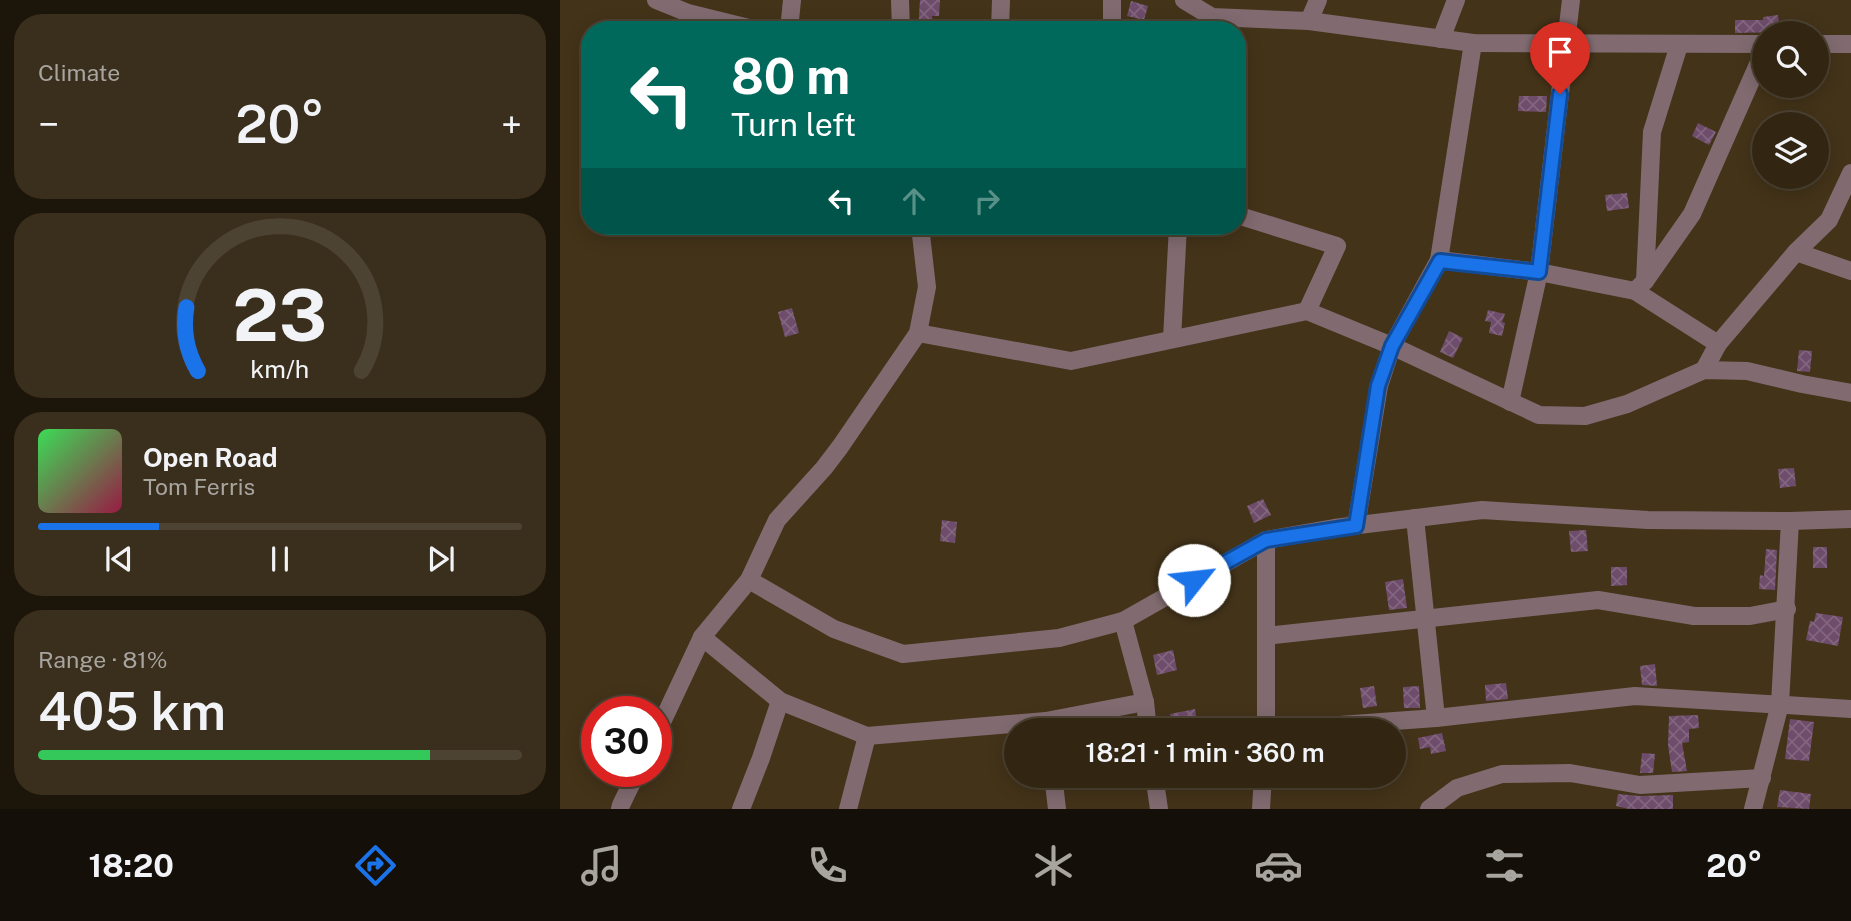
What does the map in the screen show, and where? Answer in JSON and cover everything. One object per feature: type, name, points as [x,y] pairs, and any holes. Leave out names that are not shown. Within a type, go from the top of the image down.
[{"type":"street","points":[[656,0],[689,14],[719,21]]},
{"type":"street","points":[[790,21],[792,0]]},
{"type":"street","points":[[900,0],[901,21]]},
{"type":"street","points":[[1000,21],[1001,0]]},
{"type":"street","points":[[1112,0],[1112,21]]},
{"type":"street","points":[[1309,21],[1318,0]]},
{"type":"street","points":[[1441,39],[1456,0]]},
{"type":"street","points":[[1510,402],[1539,272],[1571,0]]},
{"type":"street","points":[[1191,2],[1212,17],[1225,21]]},
{"type":"street","points":[[1246,24],[1309,21],[1473,43],[1752,44]]},
{"type":"street","points":[[1356,526],[1378,386],[1392,346],[1440,261],[1473,43]]},
{"type":"street","points":[[1640,286],[1652,132],[1679,44]]},
{"type":"street","points":[[1829,44],[1851,44]]},
{"type":"street","points":[[1640,286],[1692,214],[1752,78]]},
{"type":"street","points":[[1704,370],[1718,344],[1796,253],[1829,220],[1851,173]]},
{"type":"street","points":[[1246,218],[1337,246],[1307,311]]},
{"type":"street","points":[[672,700],[702,637],[749,580],[777,520],[840,447],[918,333],[927,286],[921,235]]},
{"type":"street","points":[[1172,339],[1178,235]]},
{"type":"street","points":[[1796,253],[1851,271]]},
{"type":"street","points":[[1440,261],[1640,286],[1718,344]]},
{"type":"street","points":[[918,333],[1071,361],[1307,311],[1392,346],[1539,415],[1586,416],[1627,404],[1704,370],[1747,371],[1851,393]]},
{"type":"street","points":[[749,580],[834,629],[903,654],[1059,638],[1123,621],[1266,540],[1356,526],[1482,510],[1648,520],[1851,519]]},
{"type":"street","points":[[1415,518],[1436,718]]},
{"type":"street","points":[[1753,809],[1780,705],[1790,521]]},
{"type":"street","points":[[1266,540],[1267,718]]},
{"type":"street","points":[[1266,635],[1598,600],[1694,616],[1750,616],[1787,609]]},
{"type":"street","points":[[1123,621],[1145,702],[1147,718]]},
{"type":"street","points":[[702,637],[780,701],[867,736],[1004,728]]},
{"type":"street","points":[[1406,720],[1635,696],[1851,709]]},
{"type":"street","points":[[741,809],[780,701]]},
{"type":"street","points":[[1080,718],[1145,702]]},
{"type":"street","points":[[848,809],[867,736]]},
{"type":"street","points":[[1429,809],[1457,788],[1502,774],[1570,774],[1640,785],[1762,778]]},
{"type":"street","points":[[620,809],[630,787]]},
{"type":"street","points":[[1055,788],[1057,809]]},
{"type":"street","points":[[1156,788],[1159,809]]},
{"type":"street","points":[[1261,809],[1262,788]]},
{"type":"building","points":[[920,0],[940,0],[939,16],[932,16],[933,21],[919,21]]},
{"type":"building","points":[[1131,1],[1148,6],[1144,20],[1127,16]]},
{"type":"building","points":[[1778,15],[1779,21],[1752,21],[1752,33],[1735,33],[1735,20],[1763,20],[1763,17]]},
{"type":"building","points":[[1519,96],[1547,96],[1546,112],[1518,111]]},
{"type":"building","points":[[1698,123],[1716,132],[1709,145],[1692,136]]},
{"type":"building","points":[[1627,193],[1629,208],[1607,211],[1605,195]]},
{"type":"building","points":[[792,308],[799,333],[785,337],[778,312]]},
{"type":"building","points":[[1488,310],[1505,314],[1502,336],[1489,333],[1491,322],[1485,321]]},
{"type":"building","points":[[1449,331],[1463,338],[1453,358],[1440,352]]},
{"type":"building","points":[[1799,350],[1812,351],[1810,372],[1797,371]]},
{"type":"building","points":[[1794,468],[1796,486],[1780,488],[1778,469]]},
{"type":"building","points":[[1263,499],[1271,515],[1254,523],[1247,506]]},
{"type":"building","points":[[942,520],[957,522],[955,543],[940,541]]},
{"type":"building","points":[[1586,530],[1588,551],[1571,552],[1569,531]]},
{"type":"building","points":[[1813,547],[1827,547],[1827,568],[1813,568]]},
{"type":"building","points":[[1766,549],[1777,550],[1775,590],[1759,589],[1760,575],[1764,576]]},
{"type":"building","points":[[1611,567],[1627,567],[1627,585],[1611,586]]},
{"type":"building","points":[[1403,579],[1407,608],[1389,610],[1385,582]]},
{"type":"building","points":[[1816,613],[1843,617],[1838,646],[1806,640],[1810,621],[1814,622]]},
{"type":"building","points":[[1173,650],[1177,670],[1157,675],[1153,655]]},
{"type":"building","points":[[1655,664],[1657,686],[1642,685],[1640,666]]},
{"type":"building","points":[[1506,683],[1508,699],[1486,701],[1485,685]]},
{"type":"building","points":[[1374,686],[1377,706],[1363,708],[1360,688]]},
{"type":"building","points":[[1419,686],[1420,708],[1404,708],[1403,687]]},
{"type":"building","points":[[1195,709],[1196,718],[1171,718],[1170,714]]},
{"type":"building","points":[[1698,715],[1699,728],[1689,729],[1689,742],[1682,743],[1687,771],[1672,772],[1668,745],[1669,716]]},
{"type":"building","points":[[1790,719],[1814,722],[1809,761],[1785,759]]},
{"type":"building","points":[[1442,733],[1446,751],[1431,754],[1430,747],[1420,749],[1418,738]]},
{"type":"building","points":[[1642,753],[1655,754],[1653,773],[1640,773]]},
{"type":"building","points":[[1780,790],[1811,794],[1809,809],[1777,807]]},
{"type":"building","points":[[1618,794],[1673,795],[1673,809],[1629,809],[1616,806]]},
{"type":"route","points":[[1194,580],[1266,540],[1356,526],[1378,386],[1392,346],[1440,261],[1539,272],[1560,94]]}]
